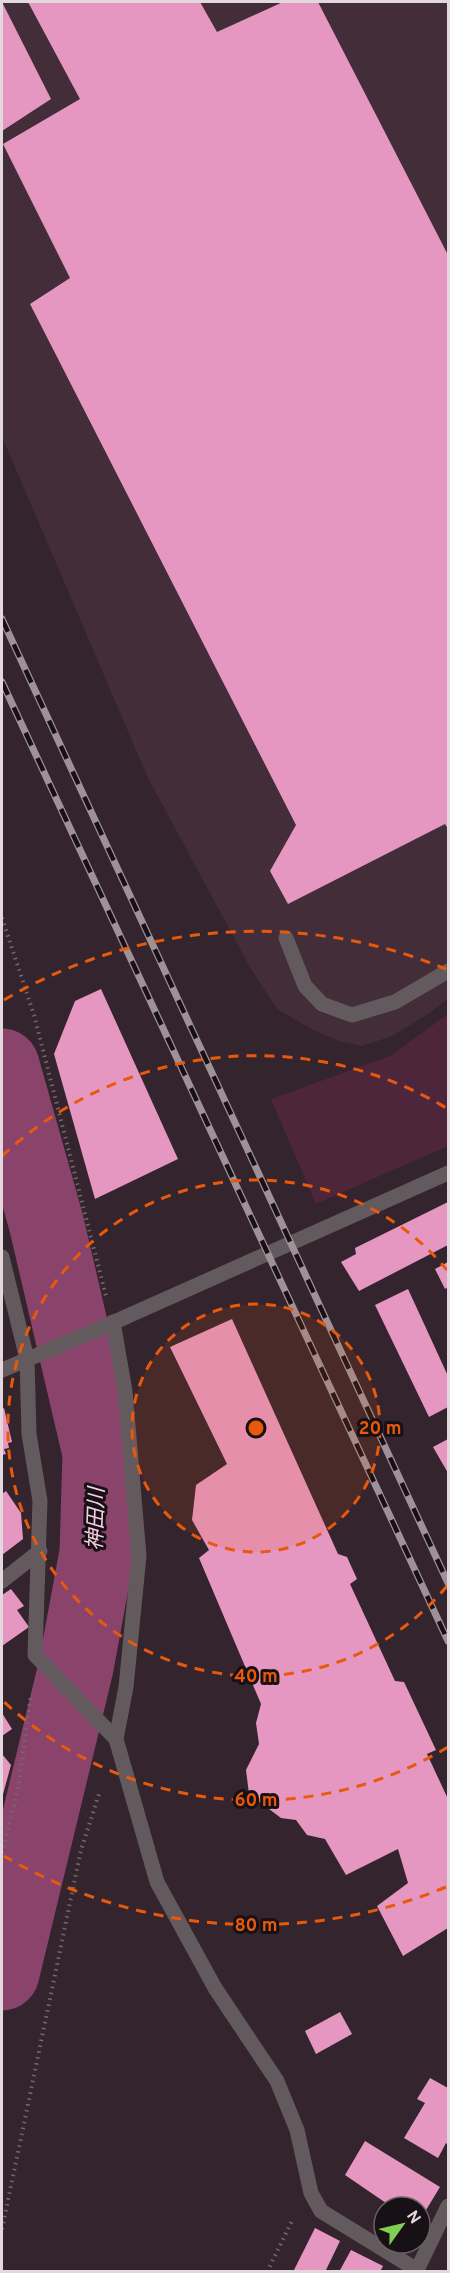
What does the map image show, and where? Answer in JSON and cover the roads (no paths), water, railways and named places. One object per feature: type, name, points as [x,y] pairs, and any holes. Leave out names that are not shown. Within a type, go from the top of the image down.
[{"type":"street","points":[[286,938],[305,986],[322,1004],[352,1016],[395,1002],[448,971]]},
{"type":"street","points":[[2,1370],[448,1173]]},
{"type":"street","points":[[2,1257],[31,1357],[29,1434],[40,1501],[35,1655],[116,1739]]},
{"type":"street","points":[[113,1322],[125,1391],[139,1557],[126,1687],[116,1739],[157,1882],[215,1988],[277,2081],[297,2130],[311,2193],[321,2211],[417,2271],[448,2206]]},
{"type":"street","points":[[2,1581],[40,1551]]},
{"type":"waterway","name":"神田川","points":[[2,1066],[46,1222],[100,1453],[97,1553],[76,1667],[2,1973]]},
{"type":"railway","points":[[2,619],[448,1583]]},
{"type":"railway","points":[[2,682],[448,1641]]}]
